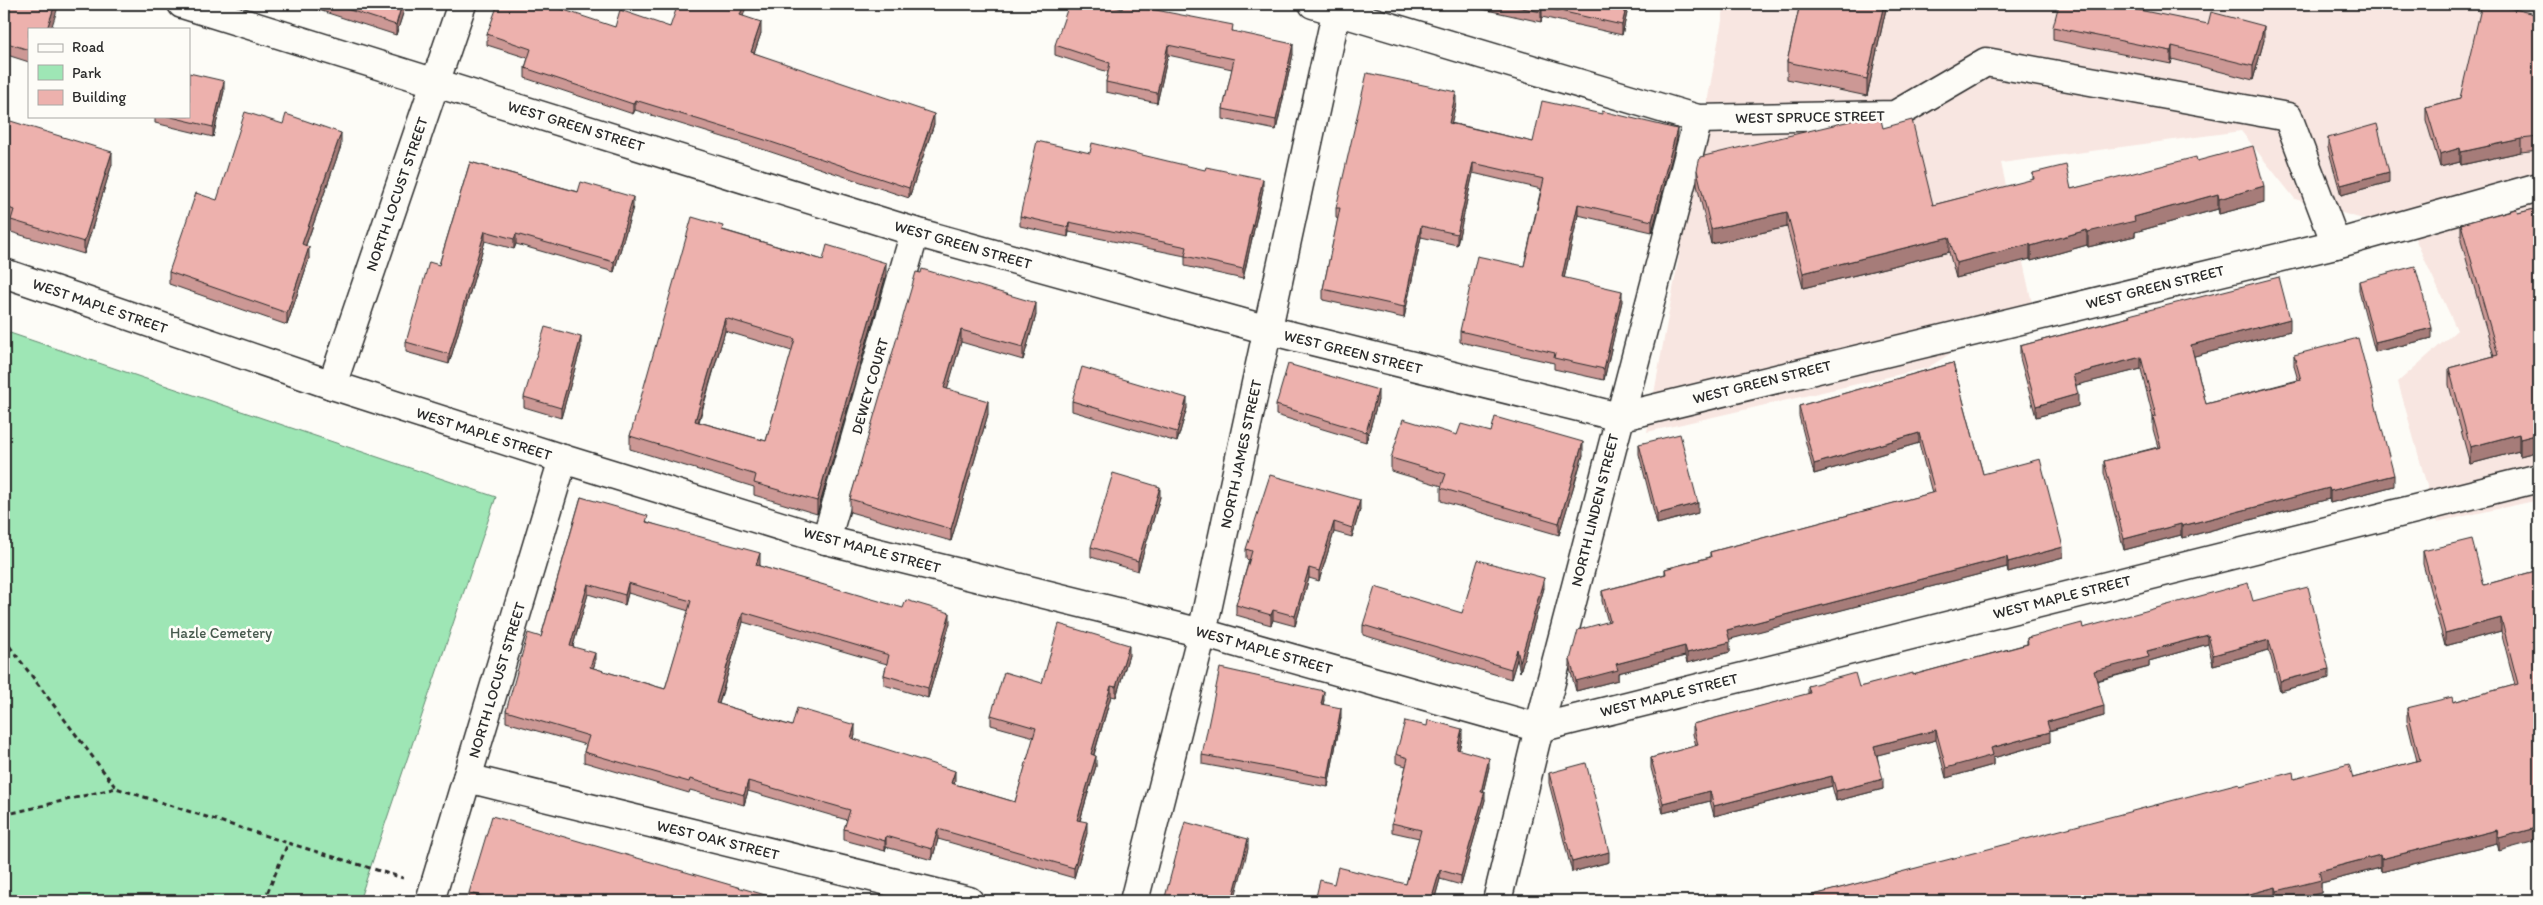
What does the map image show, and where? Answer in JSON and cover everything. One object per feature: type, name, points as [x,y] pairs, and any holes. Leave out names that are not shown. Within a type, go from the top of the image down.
[{"type":"street","name":"WEST GREEN STREET","points":[[182,4],[915,232],[1268,330],[1619,417],[2336,244],[2539,187]]},
{"type":"street","name":"NORTH LOCUST STREET","points":[[332,385],[462,4]]},
{"type":"street","name":"WEST SPRUCE STREET","points":[[1329,6],[1698,119],[1896,115],[1986,62],[2288,117],[2336,244]]},
{"type":"street","name":"NORTH JAMES STREET","points":[[1134,901],[1202,633],[1268,330],[1329,6]]},
{"type":"street","name":"NORTH LINDEN STREET","points":[[1497,901],[1538,728],[1698,119]]},
{"type":"street","name":"DEWEY COURT","points":[[826,540],[915,232]]},
{"type":"street","name":"WEST MAPLE STREET","points":[[4,273],[332,385],[826,540],[1202,633],[1538,728],[2539,478]]},
{"type":"street","name":"NORTH LOCUST STREET","points":[[432,895],[563,459]]},
{"type":"street","name":"WEST OAK STREET","points":[[467,778],[968,901]]},
{"type":"path","points":[[4,639],[116,788]]},
{"type":"path","points":[[4,815],[116,788],[288,843],[432,895]]},
{"type":"path","points":[[264,901],[288,843]]},
{"type":"shaded area","points":[[1725,4],[2539,4],[2539,500],[2437,522],[2398,382],[2457,330],[2413,234],[2295,199],[2241,131],[2001,163],[2032,303],[1927,368],[1647,432]]},
{"type":"green space","name":"Hazle Cemetery","points":[[4,331],[496,497],[359,901],[4,901]]},
{"type":"building","points":[[4,4],[55,4],[47,28],[28,28],[28,50],[4,42]]},
{"type":"building","points":[[331,4],[402,4],[396,25]]},
{"type":"building","points":[[498,4],[546,4],[615,27],[620,10],[670,27],[678,4],[744,4],[740,15],[761,22],[751,52],[934,114],[909,188],[765,140],[635,100],[633,104],[525,68],[531,49],[487,34]]},
{"type":"building","points":[[1069,4],[1107,4],[1122,9],[1123,4],[1125,4],[1233,25],[1232,31],[1293,44],[1276,120],[1223,109],[1234,59],[1168,45],[1157,93],[1106,82],[1110,63],[1055,45]]},
{"type":"building","points":[[1504,4],[1627,4],[1622,25],[1542,7],[1541,12]]},
{"type":"building","points":[[1800,4],[1884,4],[1867,79],[1787,62]]},
{"type":"building","points":[[2059,4],[2130,4],[2129,8],[2208,24],[2211,12],[2264,26],[2253,66],[2172,46],[2171,51],[2053,27]]},
{"type":"building","points":[[2482,4],[2492,4],[2539,15],[2539,137],[2461,152],[2460,148],[2440,154],[2426,107],[2460,98]]},
{"type":"building","points":[[190,73],[224,81],[213,127],[175,118],[190,118]]},
{"type":"building","points":[[1367,73],[1456,92],[1449,123],[1533,142],[1542,101],[1602,114],[1602,111],[1677,129],[1652,221],[1578,204],[1562,277],[1622,291],[1604,369],[1554,358],[1555,353],[1460,331],[1477,256],[1524,266],[1544,179],[1473,163],[1457,234],[1421,226],[1404,307],[1323,289],[1340,208],[1336,208]]},
{"type":"building","points":[[245,112],[283,124],[286,114],[341,133],[302,244],[309,247],[287,313],[169,272],[196,193],[217,200]]},
{"type":"building","points":[[1871,116],[1880,116],[1883,128],[1912,120],[1933,205],[2034,179],[2033,173],[2066,165],[2071,189],[2196,157],[2197,161],[2253,146],[2264,186],[2219,199],[2218,194],[2134,217],[2135,221],[2088,232],[2087,230],[2031,246],[2030,244],[1956,263],[1949,237],[1803,273],[1787,212],[1711,229],[1697,170],[1700,157]]},
{"type":"building","points":[[4,119],[112,152],[84,242],[11,220],[14,210],[4,206]]},
{"type":"building","points":[[2377,124],[2389,172],[2341,185],[2328,138]]},
{"type":"building","points":[[1037,141],[1090,153],[1092,143],[1205,170],[1206,167],[1263,179],[1243,269],[1185,256],[1187,247],[1069,222],[1068,227],[1020,216]]},
{"type":"building","points":[[470,162],[578,192],[581,182],[633,197],[614,262],[516,234],[514,239],[485,231],[449,354],[406,342],[429,262],[439,265]]},
{"type":"building","points":[[2539,208],[2539,434],[2520,439],[2519,434],[2470,447],[2449,368],[2498,355],[2461,224],[2516,209],[2518,213]]},
{"type":"building","points":[[692,217],[723,226],[722,230],[823,260],[827,245],[886,263],[817,501],[754,483],[756,475],[630,436]],"holes":[[[725,318],[795,339],[766,441],[695,421]]]},
{"type":"building","points":[[2415,266],[2432,328],[2375,342],[2359,281]]},
{"type":"building","points":[[922,269],[1036,303],[1023,347],[961,330],[944,388],[988,401],[951,529],[850,499],[916,272],[921,273]]},
{"type":"building","points":[[2279,277],[2290,319],[2191,345],[2206,404],[2301,380],[2294,355],[2358,338],[2394,475],[2330,491],[2329,488],[2124,539],[2104,461],[2161,447],[2153,417],[2156,416],[2141,357],[2073,375],[2078,394],[2036,406],[2020,346],[2130,317],[2129,315]]},
{"type":"building","points":[[545,327],[581,337],[561,408],[524,397]]},
{"type":"building","points":[[1953,363],[1983,474],[2040,459],[2063,547],[2008,562],[2007,557],[1727,630],[1730,642],[1687,653],[1685,646],[1616,664],[1618,670],[1576,681],[1570,660],[1578,630],[1610,621],[1602,591],[1666,574],[1665,569],[1711,557],[1710,552],[1935,492],[1919,433],[1814,464],[1799,406]]},
{"type":"building","points":[[1288,364],[1378,390],[1366,432],[1276,405]]},
{"type":"building","points":[[1082,367],[1187,398],[1177,432],[1072,401]]},
{"type":"building","points":[[1495,417],[1583,442],[1559,523],[1441,488],[1446,474],[1391,458],[1403,419],[1457,435],[1461,424],[1491,432]]},
{"type":"building","points":[[1680,434],[1698,503],[1657,514],[1639,444]]},
{"type":"building","points":[[1113,473],[1160,487],[1138,561],[1091,547]]},
{"type":"building","points":[[1270,475],[1360,500],[1352,528],[1334,522],[1319,571],[1309,568],[1295,616],[1273,610],[1271,615],[1236,605],[1252,551],[1246,549]]},
{"type":"building","points":[[581,497],[648,516],[646,522],[760,553],[756,565],[903,608],[906,600],[950,613],[928,688],[884,675],[889,655],[743,612],[716,703],[792,726],[797,708],[855,725],[851,738],[955,771],[951,783],[1015,802],[1036,728],[991,715],[1004,672],[1042,683],[1059,624],[1129,645],[1116,687],[1111,686],[1091,754],[1096,756],[1077,820],[1087,822],[1074,868],[938,829],[932,849],[886,836],[885,841],[844,829],[850,810],[748,781],[744,795],[690,779],[689,782],[584,752],[589,736],[506,711],[528,633],[541,637]],"holes":[[[628,583],[691,601],[665,689],[590,667],[595,653],[570,646],[588,584],[625,595]]]},
{"type":"building","points":[[2472,539],[2484,585],[2539,570],[2539,827],[2499,838],[2497,830],[2381,859],[2380,855],[2319,871],[2321,880],[2277,891],[2276,887],[2223,901],[1807,901],[1806,897],[2239,783],[2240,786],[2293,772],[2294,779],[2349,764],[2353,778],[2420,760],[2407,708],[2452,697],[2453,702],[2518,684],[2501,618],[2445,633],[2423,551]]},
{"type":"building","points":[[1478,560],[1544,578],[1520,662],[1517,649],[1511,669],[1363,625],[1375,587],[1462,613]]},
{"type":"building","points":[[2248,583],[2253,601],[2308,587],[2329,669],[2280,681],[2269,640],[2213,655],[2208,635],[2147,651],[2149,657],[2094,671],[2104,706],[2047,722],[2050,732],[1991,748],[1993,755],[1946,768],[1936,730],[1874,746],[1883,779],[1836,791],[1832,776],[1714,806],[1710,791],[1663,803],[1651,758],[1698,745],[1693,724],[1810,693],[1808,686],[1855,673],[1859,687],[1913,673],[1913,675],[2028,644],[2027,638],[2082,623],[2083,628]]},
{"type":"building","points":[[1220,668],[1324,691],[1321,704],[1341,708],[1328,778],[1202,755]]},
{"type":"building","points":[[1428,720],[1462,729],[1457,749],[1489,758],[1481,792],[1485,791],[1461,876],[1440,870],[1431,901],[1315,901],[1320,880],[1334,884],[1338,867],[1406,884],[1421,830],[1392,823],[1408,758],[1396,754],[1405,721],[1427,726]]},
{"type":"building","points":[[1586,763],[1609,852],[1572,862],[1549,773]]},
{"type":"building","points":[[492,816],[786,901],[498,901],[469,893]]},
{"type":"building","points":[[1185,822],[1248,839],[1232,901],[1205,899],[1205,901],[1164,901]]}]
